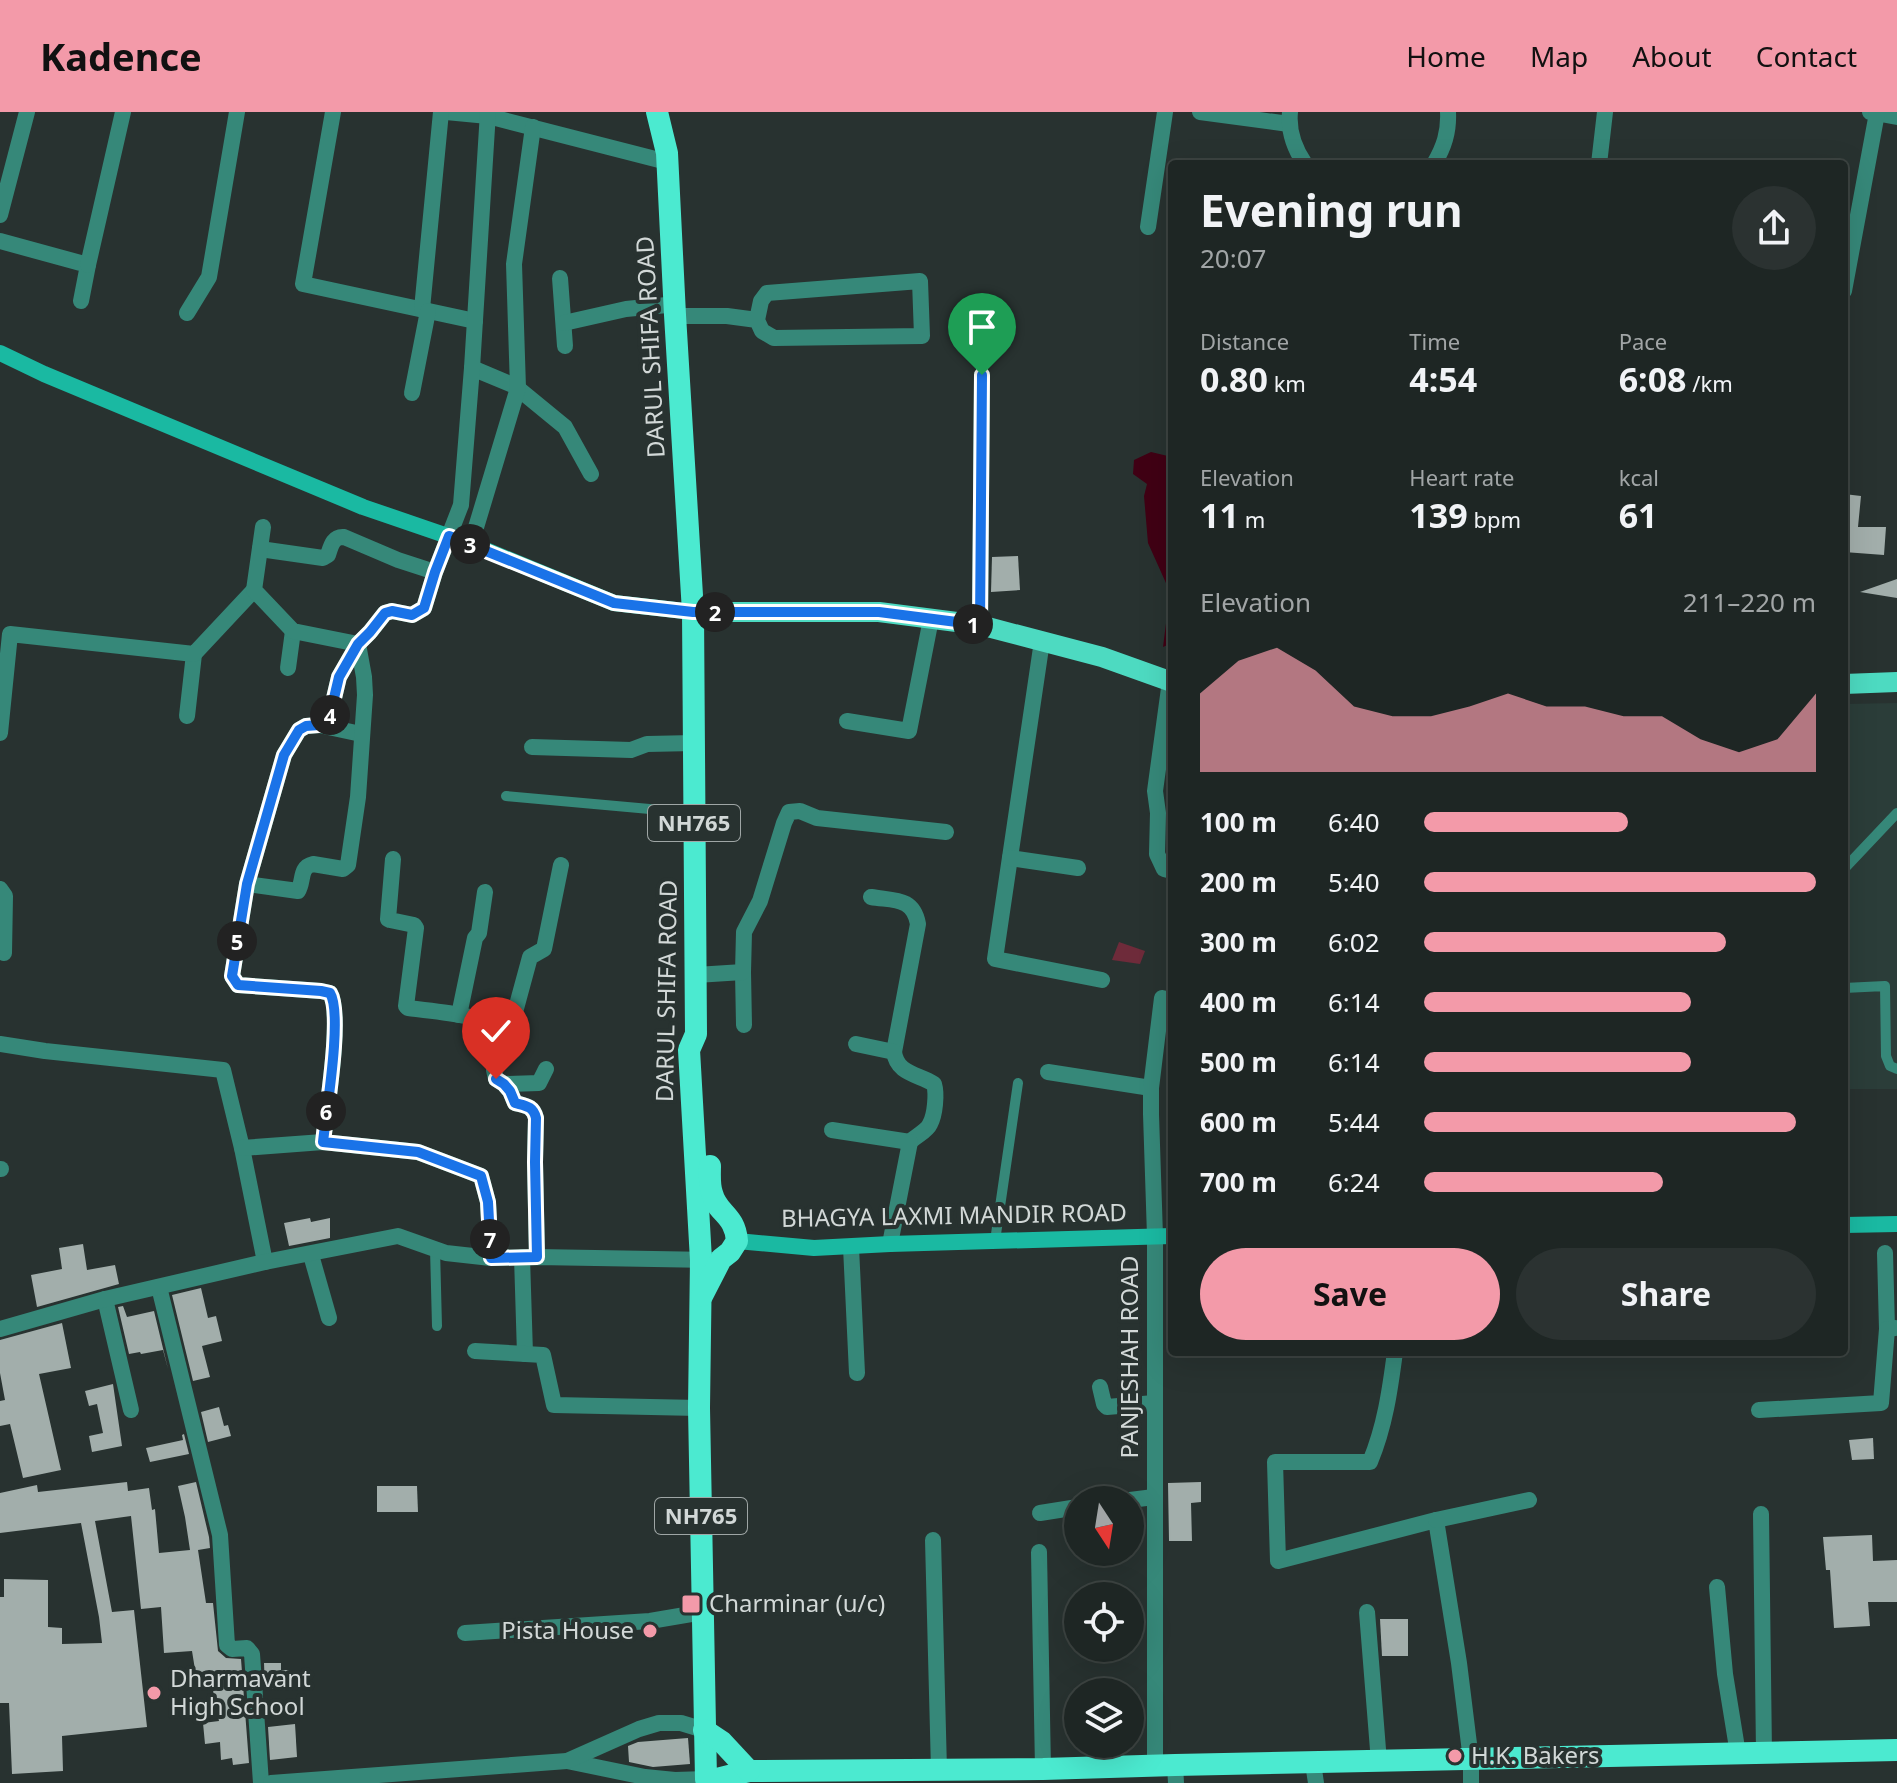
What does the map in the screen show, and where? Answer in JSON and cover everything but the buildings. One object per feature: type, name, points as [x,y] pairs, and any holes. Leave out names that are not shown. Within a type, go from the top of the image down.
[{"type":"highway","name":"DARUL SHIFA ROAD","points":[[657,112],[667,157],[693,612],[696,1034],[689,1050],[711,1260]]},
{"type":"highway","name":"DARUL SHIFA ROAD","points":[[667,157],[675,112]]},
{"type":"highway","name":"NH765","points":[[696,1034],[703,1051],[712,1194],[734,1225],[737,1241],[730,1252],[711,1260],[700,1301],[706,1781]]},
{"type":"highway","points":[[704,1730],[722,1742],[749,1771]]},
{"type":"highway","points":[[706,1781],[749,1771],[868,1777],[939,1770],[985,1776],[1043,1769],[1089,1776],[1168,1771],[1314,1773],[1379,1762],[1897,1750]]},
{"type":"main road","points":[[0,353],[363,507],[471,544],[614,603],[693,612],[879,612],[980,625],[1102,657],[1168,680]]},
{"type":"main road","points":[[1848,684],[1897,682]]},
{"type":"main road","points":[[1848,1225],[1897,1224]]},
{"type":"main road","name":"BHAGYA LAXMI MANDIR ROAD","points":[[737,1241],[814,1248],[1168,1236]]},
{"type":"street","points":[[0,215],[7,158],[27,112]]},
{"type":"street","points":[[81,301],[123,112]]},
{"type":"street","points":[[187,313],[209,277],[237,112]]},
{"type":"street","points":[[333,112],[303,284],[475,321]]},
{"type":"street","points":[[412,393],[425,310],[444,112],[488,114],[667,157]]},
{"type":"street","points":[[471,544],[518,388],[514,264],[538,128],[544,112]]},
{"type":"street","points":[[1148,227],[1165,112]]},
{"type":"street","points":[[1200,112],[1290,118],[1295,148],[1302,160]]},
{"type":"street","points":[[1436,160],[1444,147],[1449,125],[1448,112]]},
{"type":"street","points":[[1599,160],[1605,112]]},
{"type":"street","points":[[1870,112],[1897,117]]},
{"type":"street","points":[[1848,269],[1877,113]]},
{"type":"street","points":[[319,725],[330,715],[339,677],[358,644],[385,613],[392,611],[412,615],[424,608],[461,505],[488,114]]},
{"type":"street","points":[[0,241],[88,265]]},
{"type":"street","points":[[560,278],[565,346]]},
{"type":"street","points":[[920,281],[922,336],[774,338],[762,331],[757,320],[761,301],[767,293],[920,281]]},
{"type":"street","points":[[564,323],[626,309],[678,310],[757,320]]},
{"type":"street","points":[[472,368],[518,388],[565,427],[591,474]]},
{"type":"street","points":[[980,625],[982,375]]},
{"type":"street","points":[[187,716],[194,654],[254,590],[263,527]]},
{"type":"street","points":[[260,549],[323,558],[339,536],[435,572]]},
{"type":"street","points":[[254,590],[293,631],[358,644]]},
{"type":"street","points":[[847,721],[909,731],[931,619]]},
{"type":"street","points":[[288,668],[293,631]]},
{"type":"street","points":[[1,725],[10,634],[194,654]]},
{"type":"street","points":[[1042,641],[995,959],[1102,980]]},
{"type":"street","points":[[247,884],[298,891],[308,865],[343,869],[348,865],[358,797],[364,677],[358,644]]},
{"type":"street","points":[[1168,702],[1155,791],[1157,854],[1164,869],[1168,870]]},
{"type":"street","points":[[323,1142],[335,1023],[330,993],[238,985],[232,976],[247,884],[284,755],[299,730],[306,726],[319,725],[361,734]]},
{"type":"street","points":[[532,747],[631,750],[647,744],[694,743]]},
{"type":"street","points":[[744,1025],[744,932],[760,901],[789,812],[800,811],[817,818],[946,832]]},
{"type":"street","points":[[1010,858],[1078,868]]},
{"type":"street","points":[[393,859],[388,919],[416,928],[406,1006],[459,1015],[508,1030]]},
{"type":"street","points":[[525,1354],[536,1118],[530,1107],[515,1103],[510,1091],[496,1079],[494,1070],[498,1042],[511,1027],[530,957],[544,949],[561,865]]},
{"type":"street","points":[[0,889],[5,896],[4,953]]},
{"type":"street","points":[[459,1015],[475,938],[479,933],[485,892]]},
{"type":"street","points":[[871,897],[908,904],[916,912],[918,924],[894,1052],[898,1066],[930,1081],[936,1090],[932,1122],[929,1128],[910,1142],[890,1244]]},
{"type":"street","points":[[696,975],[743,972]]},
{"type":"street","name":"PANJESHAH ROAD","points":[[1168,999],[1162,998],[1151,1088],[1155,1236],[1154,1497],[1168,1771]]},
{"type":"street","points":[[0,1044],[223,1070],[265,1262]]},
{"type":"street","points":[[856,1044],[894,1052]]},
{"type":"street","points":[[504,1084],[539,1083],[546,1069]]},
{"type":"street","points":[[1048,1072],[1151,1088]]},
{"type":"street","points":[[832,1130],[910,1142]]},
{"type":"street","points":[[242,1148],[323,1142],[418,1152],[481,1176],[488,1202],[491,1258]]},
{"type":"street","points":[[0,1329],[105,1299],[265,1262],[398,1236],[446,1253],[491,1258],[711,1260]]},
{"type":"street","points":[[851,1247],[857,1373]]},
{"type":"street","points":[[1759,1410],[1881,1403],[1892,1329],[1885,1253]]},
{"type":"street","points":[[311,1255],[329,1318]]},
{"type":"street","points":[[159,1287],[220,1535],[227,1645],[232,1649],[247,1648],[252,1654],[261,1783]]},
{"type":"street","points":[[105,1299],[131,1410]]},
{"type":"street","points":[[475,1351],[543,1355],[554,1405],[699,1408]]},
{"type":"street","points":[[1394,1356],[1387,1408],[1379,1442],[1370,1462],[1275,1462],[1278,1561],[1436,1520],[1529,1500]]},
{"type":"street","points":[[1100,1387],[1107,1407],[1154,1403]]},
{"type":"street","points":[[1144,1498],[1154,1497]]},
{"type":"street","points":[[1040,1513],[1064,1509]]},
{"type":"street","points":[[1761,1514],[1764,1753]]},
{"type":"street","points":[[1436,1520],[1459,1663],[1471,1783]]},
{"type":"street","points":[[933,1540],[939,1770]]},
{"type":"street","points":[[1039,1552],[1043,1769]]},
{"type":"street","points":[[1717,1587],[1725,1674],[1738,1754]]},
{"type":"street","points":[[465,1633],[650,1621],[703,1612]]},
{"type":"street","points":[[1367,1612],[1379,1762]]},
{"type":"street","points":[[271,1783],[428,1777],[567,1761],[659,1723],[681,1723],[704,1730]]},
{"type":"street","points":[[567,1761],[645,1777],[706,1781]]},
{"type":"lane","points":[[506,796],[694,813]]},
{"type":"lane","points":[[1848,865],[1897,813]]},
{"type":"lane","points":[[1848,988],[1885,986],[1886,1056],[1890,1066],[1897,1069]]},
{"type":"lane","points":[[995,1241],[1018,1083]]},
{"type":"lane","points":[[435,1249],[437,1326]]},
{"type":"shaded area","points":[[1151,452],[1168,456],[1168,588],[1148,543],[1144,496],[1147,484],[1133,474],[1134,460]]},
{"type":"shaded area","points":[[1168,608],[1168,645],[1163,647]]},
{"type":"shaded area","points":[[1897,703],[1897,1089],[1848,1089],[1848,704]]},
{"type":"shaded area","points":[[1119,942],[1145,951],[1140,964],[1112,960]]},
{"type":"place","name":"Charminar (u/c)","points":[[691,1604]]},
{"type":"place","name":"Pista House","points":[[650,1631]]},
{"type":"place","name":"Dharmavant High School","points":[[154,1693]]},
{"type":"place","name":"H.K. Bakers","points":[[1455,1756]]},
{"type":"route","points":[[496,1079],[510,1091],[515,1103],[530,1107],[536,1118],[537,1257],[491,1258],[488,1202],[481,1176],[418,1152],[323,1142],[335,1023],[330,993],[238,985],[232,976],[247,884],[284,755],[299,730],[319,725],[330,715],[339,677],[358,644],[385,613],[392,611],[412,615],[424,608],[449,536],[614,603],[693,612],[879,612],[980,625],[982,375]]}]
